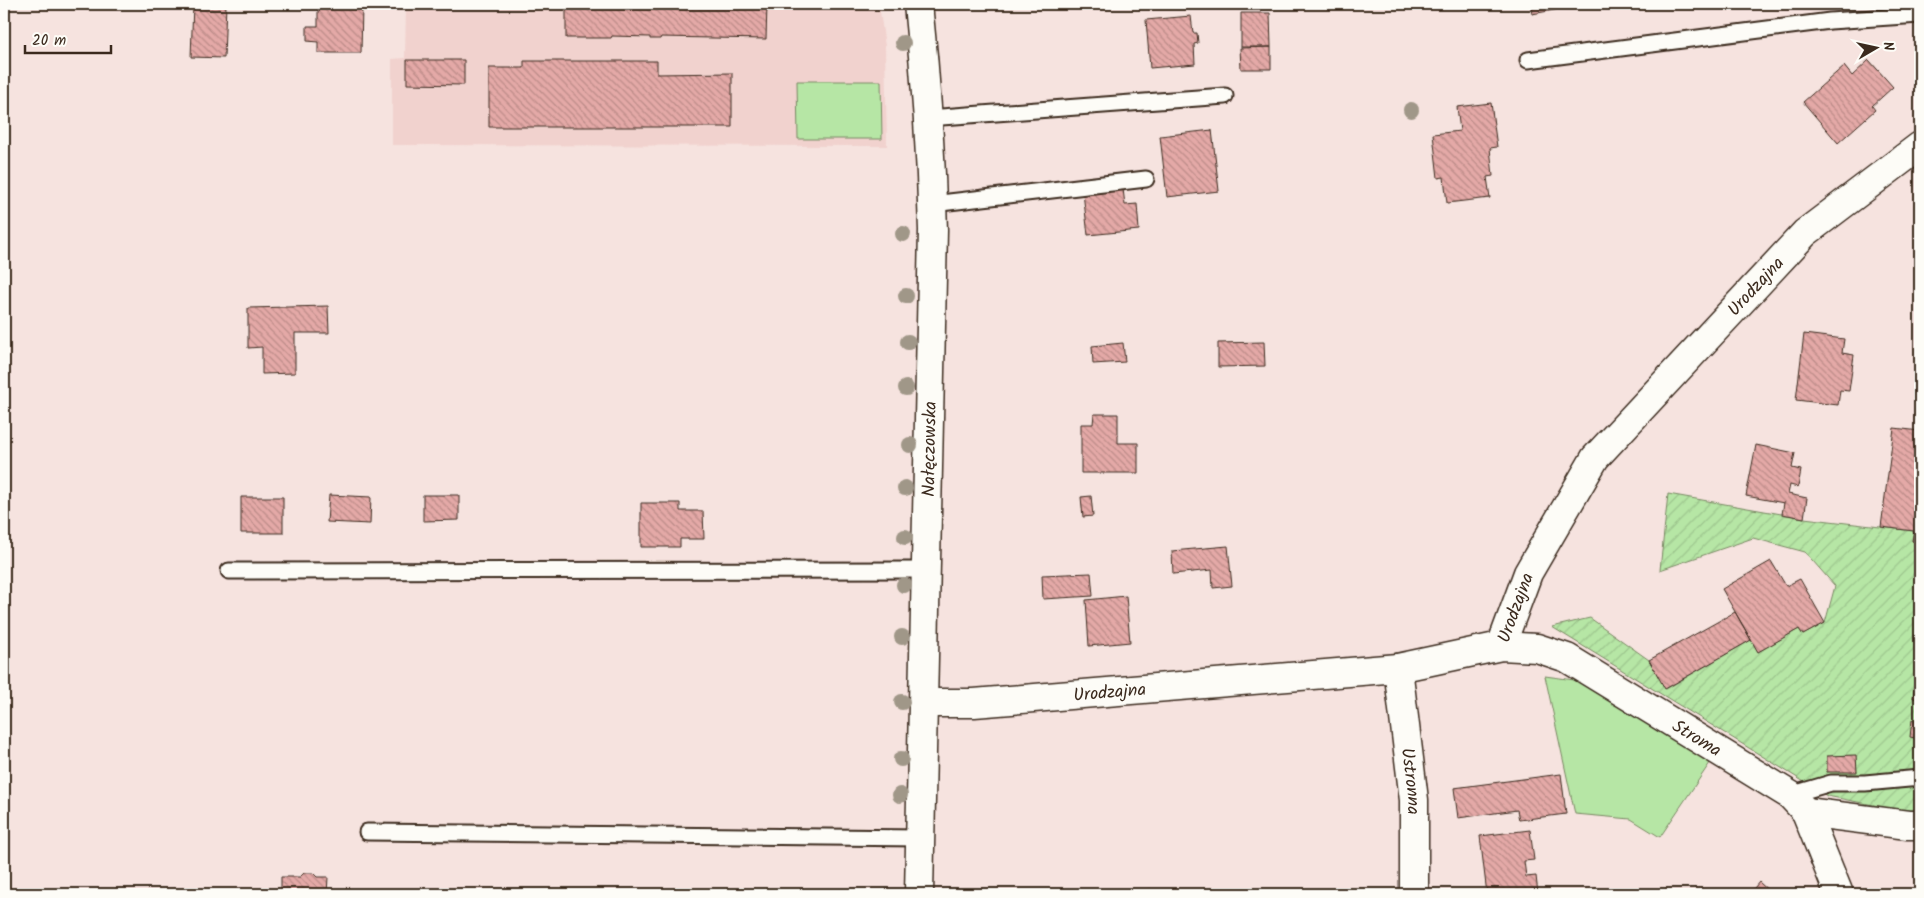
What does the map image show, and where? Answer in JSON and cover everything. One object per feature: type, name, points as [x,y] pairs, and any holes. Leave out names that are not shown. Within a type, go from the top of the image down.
[{"type":"street","name":"Nałęczowska","points":[[918,4],[928,118],[933,285],[919,894]]},
{"type":"street","name":"Urodzajna","points":[[924,703],[974,703],[1398,668],[1501,646],[1528,573],[1595,458],[1805,233],[1920,146]]},
{"type":"street","name":"Stroma","points":[[1501,646],[1537,648],[1567,658],[1798,804]]},
{"type":"street","name":"Ustronna","points":[[1398,668],[1414,800],[1414,894]]},
{"type":"street","points":[[1798,804],[1920,825]]},
{"type":"street","points":[[1798,804],[1839,894]]},
{"type":"lane","points":[[1528,60],[1830,22],[1920,15]]},
{"type":"lane","points":[[928,118],[1225,96]]},
{"type":"lane","points":[[932,204],[1146,179]]},
{"type":"lane","points":[[229,571],[927,570]]},
{"type":"lane","points":[[1798,804],[1830,783],[1865,783],[1920,778]]},
{"type":"lane","points":[[367,832],[920,838]]},
{"type":"shaded area","points":[[406,4],[879,4],[885,46],[887,146],[392,145],[392,59],[405,58]]},
{"type":"green space","points":[[797,81],[881,81],[882,139],[798,139]]},
{"type":"green space","points":[[1668,494],[1804,518],[1914,531],[1912,541],[1920,542],[1920,810],[1899,810],[1827,796],[1552,627],[1590,618],[1649,660],[1666,689],[1751,640],[1758,652],[1799,629],[1803,635],[1825,623],[1835,586],[1805,552],[1753,538],[1660,570]]},
{"type":"green space","points":[[1545,676],[1582,681],[1710,763],[1660,837],[1631,819],[1575,814]]},
{"type":"building","points":[[193,4],[226,4],[224,58],[191,57]]},
{"type":"building","points":[[566,4],[767,4],[766,39],[661,37],[660,39],[650,39],[650,37],[612,36],[611,38],[566,38]]},
{"type":"building","points":[[1530,4],[1565,4],[1565,8],[1532,14]]},
{"type":"building","points":[[318,5],[362,5],[361,53],[318,53],[318,42],[307,41],[307,26],[318,26]]},
{"type":"building","points":[[1241,13],[1270,13],[1271,47],[1241,47]]},
{"type":"building","points":[[1191,16],[1193,33],[1197,33],[1198,43],[1194,44],[1195,64],[1150,68],[1146,20]]},
{"type":"building","points":[[1271,47],[1271,69],[1241,69],[1240,48]]},
{"type":"building","points":[[407,60],[464,60],[464,85],[407,84]]},
{"type":"building","points":[[1869,60],[1893,87],[1872,106],[1875,110],[1838,143],[1803,102],[1844,66],[1852,76]]},
{"type":"building","points":[[524,61],[657,61],[657,74],[732,73],[732,127],[489,127],[489,68],[524,68]]},
{"type":"building","points":[[1491,103],[1497,147],[1490,148],[1493,176],[1487,177],[1490,198],[1447,203],[1444,177],[1438,178],[1433,134],[1460,131],[1457,107]]},
{"type":"building","points":[[1212,130],[1219,191],[1167,197],[1160,136]]},
{"type":"building","points":[[1123,189],[1125,205],[1137,204],[1139,230],[1088,235],[1083,193]]},
{"type":"building","points":[[328,306],[329,333],[295,333],[295,373],[262,374],[262,347],[248,348],[248,308]]},
{"type":"building","points":[[1804,334],[1844,339],[1842,353],[1854,355],[1849,391],[1840,390],[1838,405],[1796,400]]},
{"type":"building","points":[[1264,342],[1265,366],[1218,367],[1218,343]]},
{"type":"building","points":[[1123,343],[1125,362],[1093,364],[1092,346]]},
{"type":"building","points":[[1094,414],[1118,414],[1118,443],[1138,443],[1138,473],[1081,473],[1081,424],[1093,424]]},
{"type":"building","points":[[1894,428],[1920,431],[1920,542],[1912,541],[1914,531],[1881,527]]},
{"type":"building","points":[[1756,445],[1795,453],[1792,468],[1801,470],[1798,487],[1790,485],[1788,494],[1807,498],[1804,518],[1782,514],[1784,503],[1746,496]]},
{"type":"building","points":[[329,495],[371,497],[370,524],[327,522]]},
{"type":"building","points":[[423,495],[459,495],[459,520],[423,521]]},
{"type":"building","points":[[1091,496],[1093,516],[1083,517],[1081,497]]},
{"type":"building","points":[[241,497],[283,497],[283,533],[241,533]]},
{"type":"building","points":[[641,503],[680,503],[680,511],[703,511],[704,539],[680,539],[680,547],[641,547]]},
{"type":"building","points":[[1228,546],[1232,586],[1213,588],[1212,570],[1173,574],[1172,551]]},
{"type":"building","points":[[1771,561],[1786,586],[1800,579],[1825,623],[1803,635],[1799,629],[1758,652],[1722,589]]},
{"type":"building","points":[[1091,573],[1093,596],[1043,599],[1042,575]]},
{"type":"building","points":[[1126,596],[1130,642],[1089,646],[1086,600]]},
{"type":"building","points":[[1735,612],[1751,640],[1665,689],[1649,660]]},
{"type":"building","points":[[1915,683],[1920,684],[1920,699],[1913,698]]},
{"type":"building","points":[[1912,720],[1920,721],[1920,739],[1910,737]]},
{"type":"building","points":[[1856,755],[1857,772],[1827,772],[1827,756]]},
{"type":"building","points":[[1561,774],[1566,814],[1519,820],[1517,810],[1458,818],[1454,788]]},
{"type":"building","points":[[1530,830],[1534,860],[1524,861],[1526,877],[1536,876],[1538,894],[1487,894],[1480,836]]},
{"type":"building","points":[[304,873],[313,873],[317,877],[328,877],[327,894],[281,894],[281,877],[300,877]]},
{"type":"building","points":[[1759,882],[1772,894],[1750,893]]},
{"type":"building","points":[[1151,889],[1152,894],[1109,894],[1109,893]]}]
